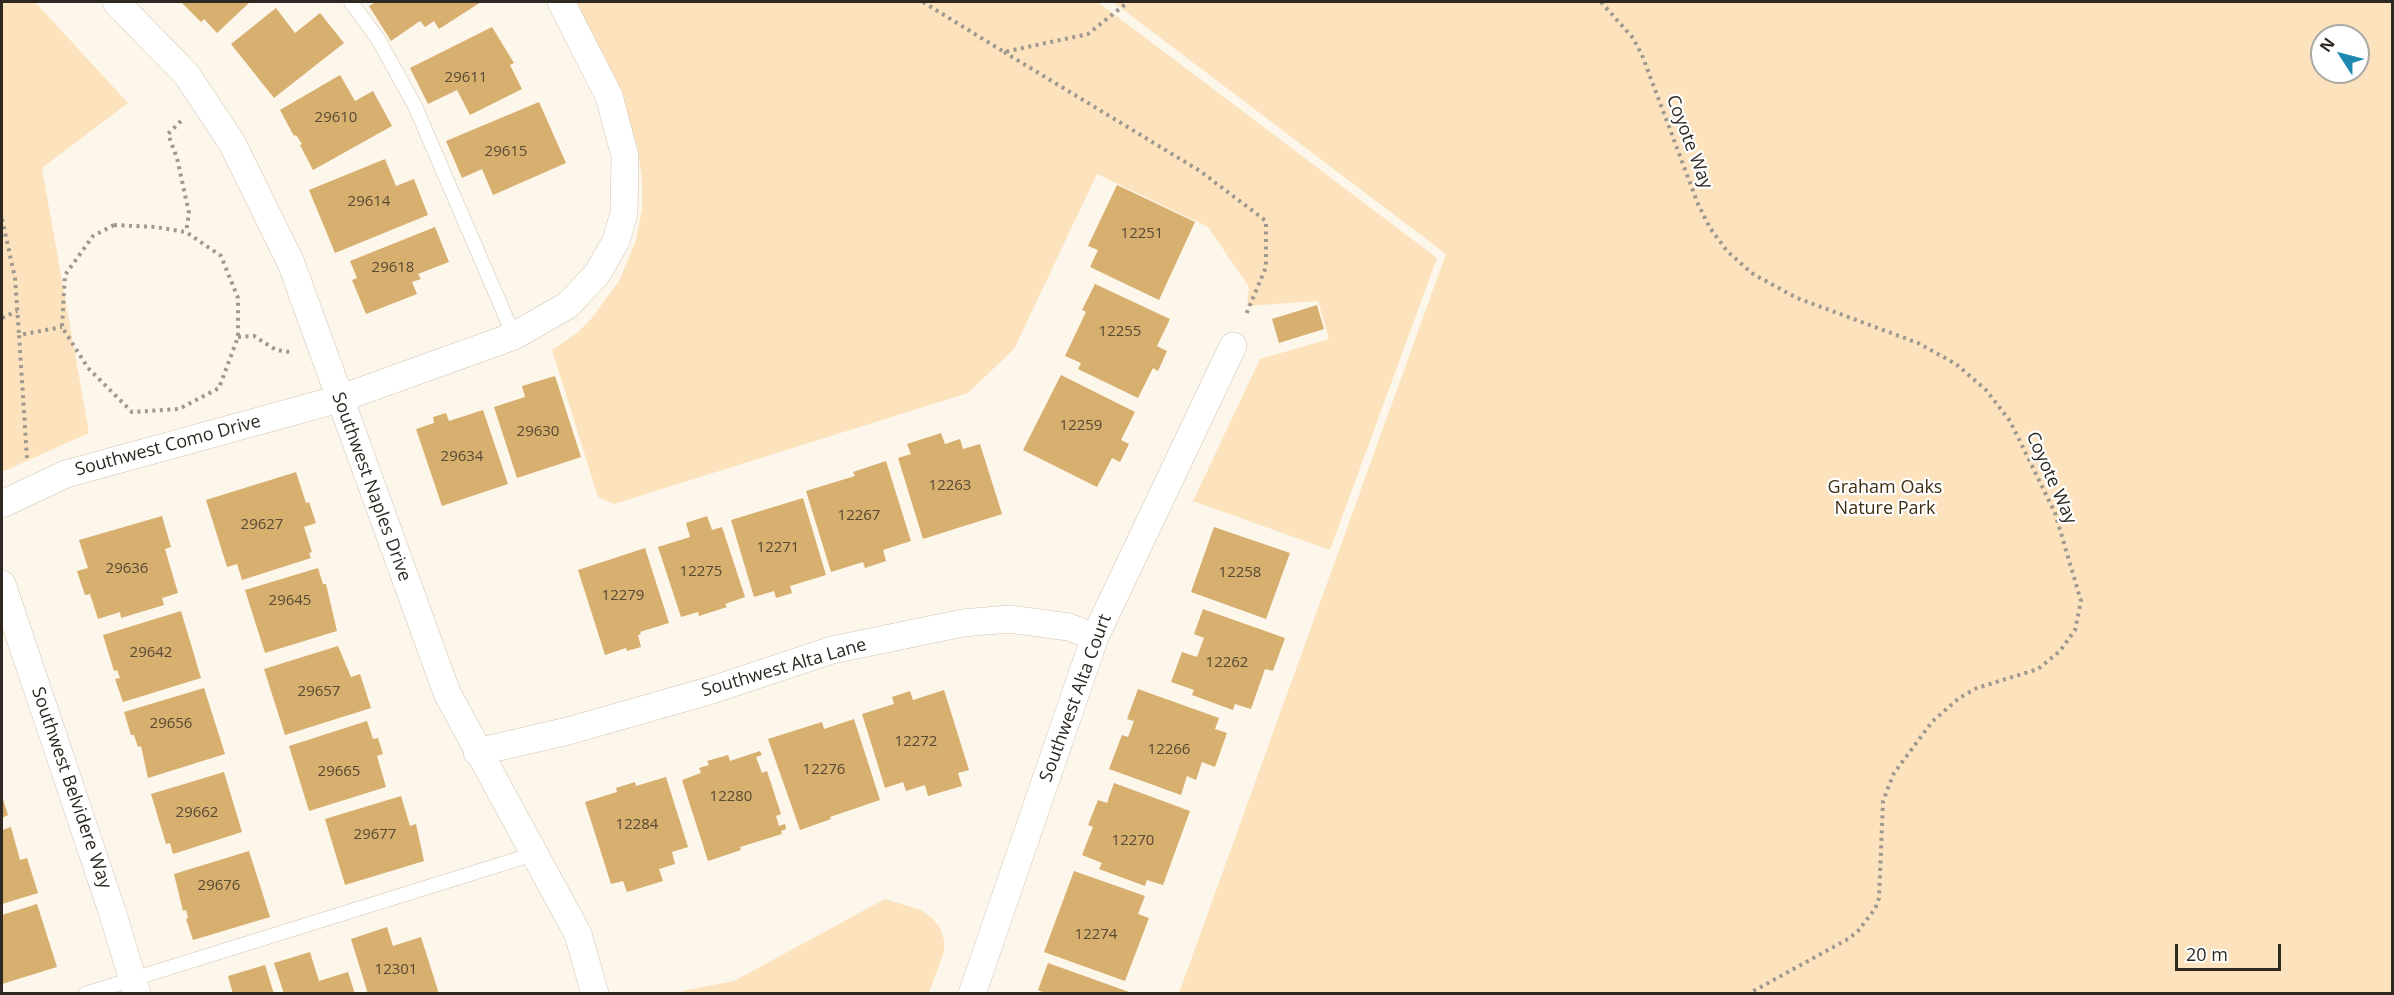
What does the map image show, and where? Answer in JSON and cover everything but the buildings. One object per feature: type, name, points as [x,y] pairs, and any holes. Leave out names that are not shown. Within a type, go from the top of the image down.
[{"type":"street","name":"Southwest Naples Drive","points":[[116,2],[187,75],[232,143],[291,263],[447,693],[477,752],[578,933],[595,993]]},
{"type":"street","name":"Southwest Como Drive","points":[[2,504],[66,474],[339,399],[514,336],[568,305],[597,274],[616,241],[624,213],[625,156],[609,96],[561,2]]},
{"type":"street","name":"Southwest Alta Court","points":[[972,993],[1095,637],[1233,346]]},
{"type":"street","name":"Southwest Belvidere Way","points":[[2,584],[135,986]]},
{"type":"street","name":"Southwest Alta Lane","points":[[477,752],[579,728],[712,690],[832,650],[963,623],[1009,619],[1069,627],[1095,637]]},
{"type":"lane","points":[[351,2],[383,48],[415,106],[514,336]]},
{"type":"lane","points":[[85,993],[135,986],[534,854]]},
{"type":"path","points":[[923,2],[1200,171],[1266,221],[1266,267],[1233,346]]},
{"type":"path","points":[[1004,52],[1088,34],[1128,2]]},
{"type":"path","name":"Coyote Way","points":[[1601,2],[1633,38],[1642,55],[1698,204],[1710,228],[1727,251],[1753,274],[1797,298],[1918,343],[1956,364],[1986,390],[2010,421],[2055,513],[2081,601],[2075,630],[2060,651],[2038,669],[1977,688],[1959,698],[1932,722],[1894,773],[1883,801],[1879,897],[1875,909],[1858,932],[1748,993]]},
{"type":"path","points":[[186,232],[189,213],[177,158],[168,134],[203,99]]},
{"type":"path","points":[[2,219],[15,278],[27,458],[37,487]]},
{"type":"path","points":[[114,225],[155,227],[186,232],[221,255],[238,298],[238,337],[219,388],[179,409],[132,412],[88,368],[62,327],[65,275],[93,236],[114,225]]},
{"type":"path","points":[[2,318],[17,311]]},
{"type":"path","points":[[19,335],[62,327]]},
{"type":"path","points":[[238,337],[254,336],[276,350],[296,353]]},
{"type":"green space","points":[[2,2],[35,2],[128,103],[42,168],[89,433],[2,472]]},
{"type":"green space","points":[[576,2],[1098,2],[1437,258],[1330,550],[1193,501],[1260,359],[1329,339],[1318,301],[1247,306],[1249,287],[1208,227],[1097,174],[1014,349],[968,393],[614,504],[598,497],[552,350],[577,333],[591,319],[619,281],[636,240],[642,209],[642,180],[637,145],[628,120]]},
{"type":"green space","name":"Graham Oaks Nature Park","points":[[1113,2],[2392,2],[2392,993],[1179,993],[1446,254]]},
{"type":"green space","points":[[885,899],[921,910],[940,928],[944,940],[944,952],[929,993],[680,993],[734,981]]}]
